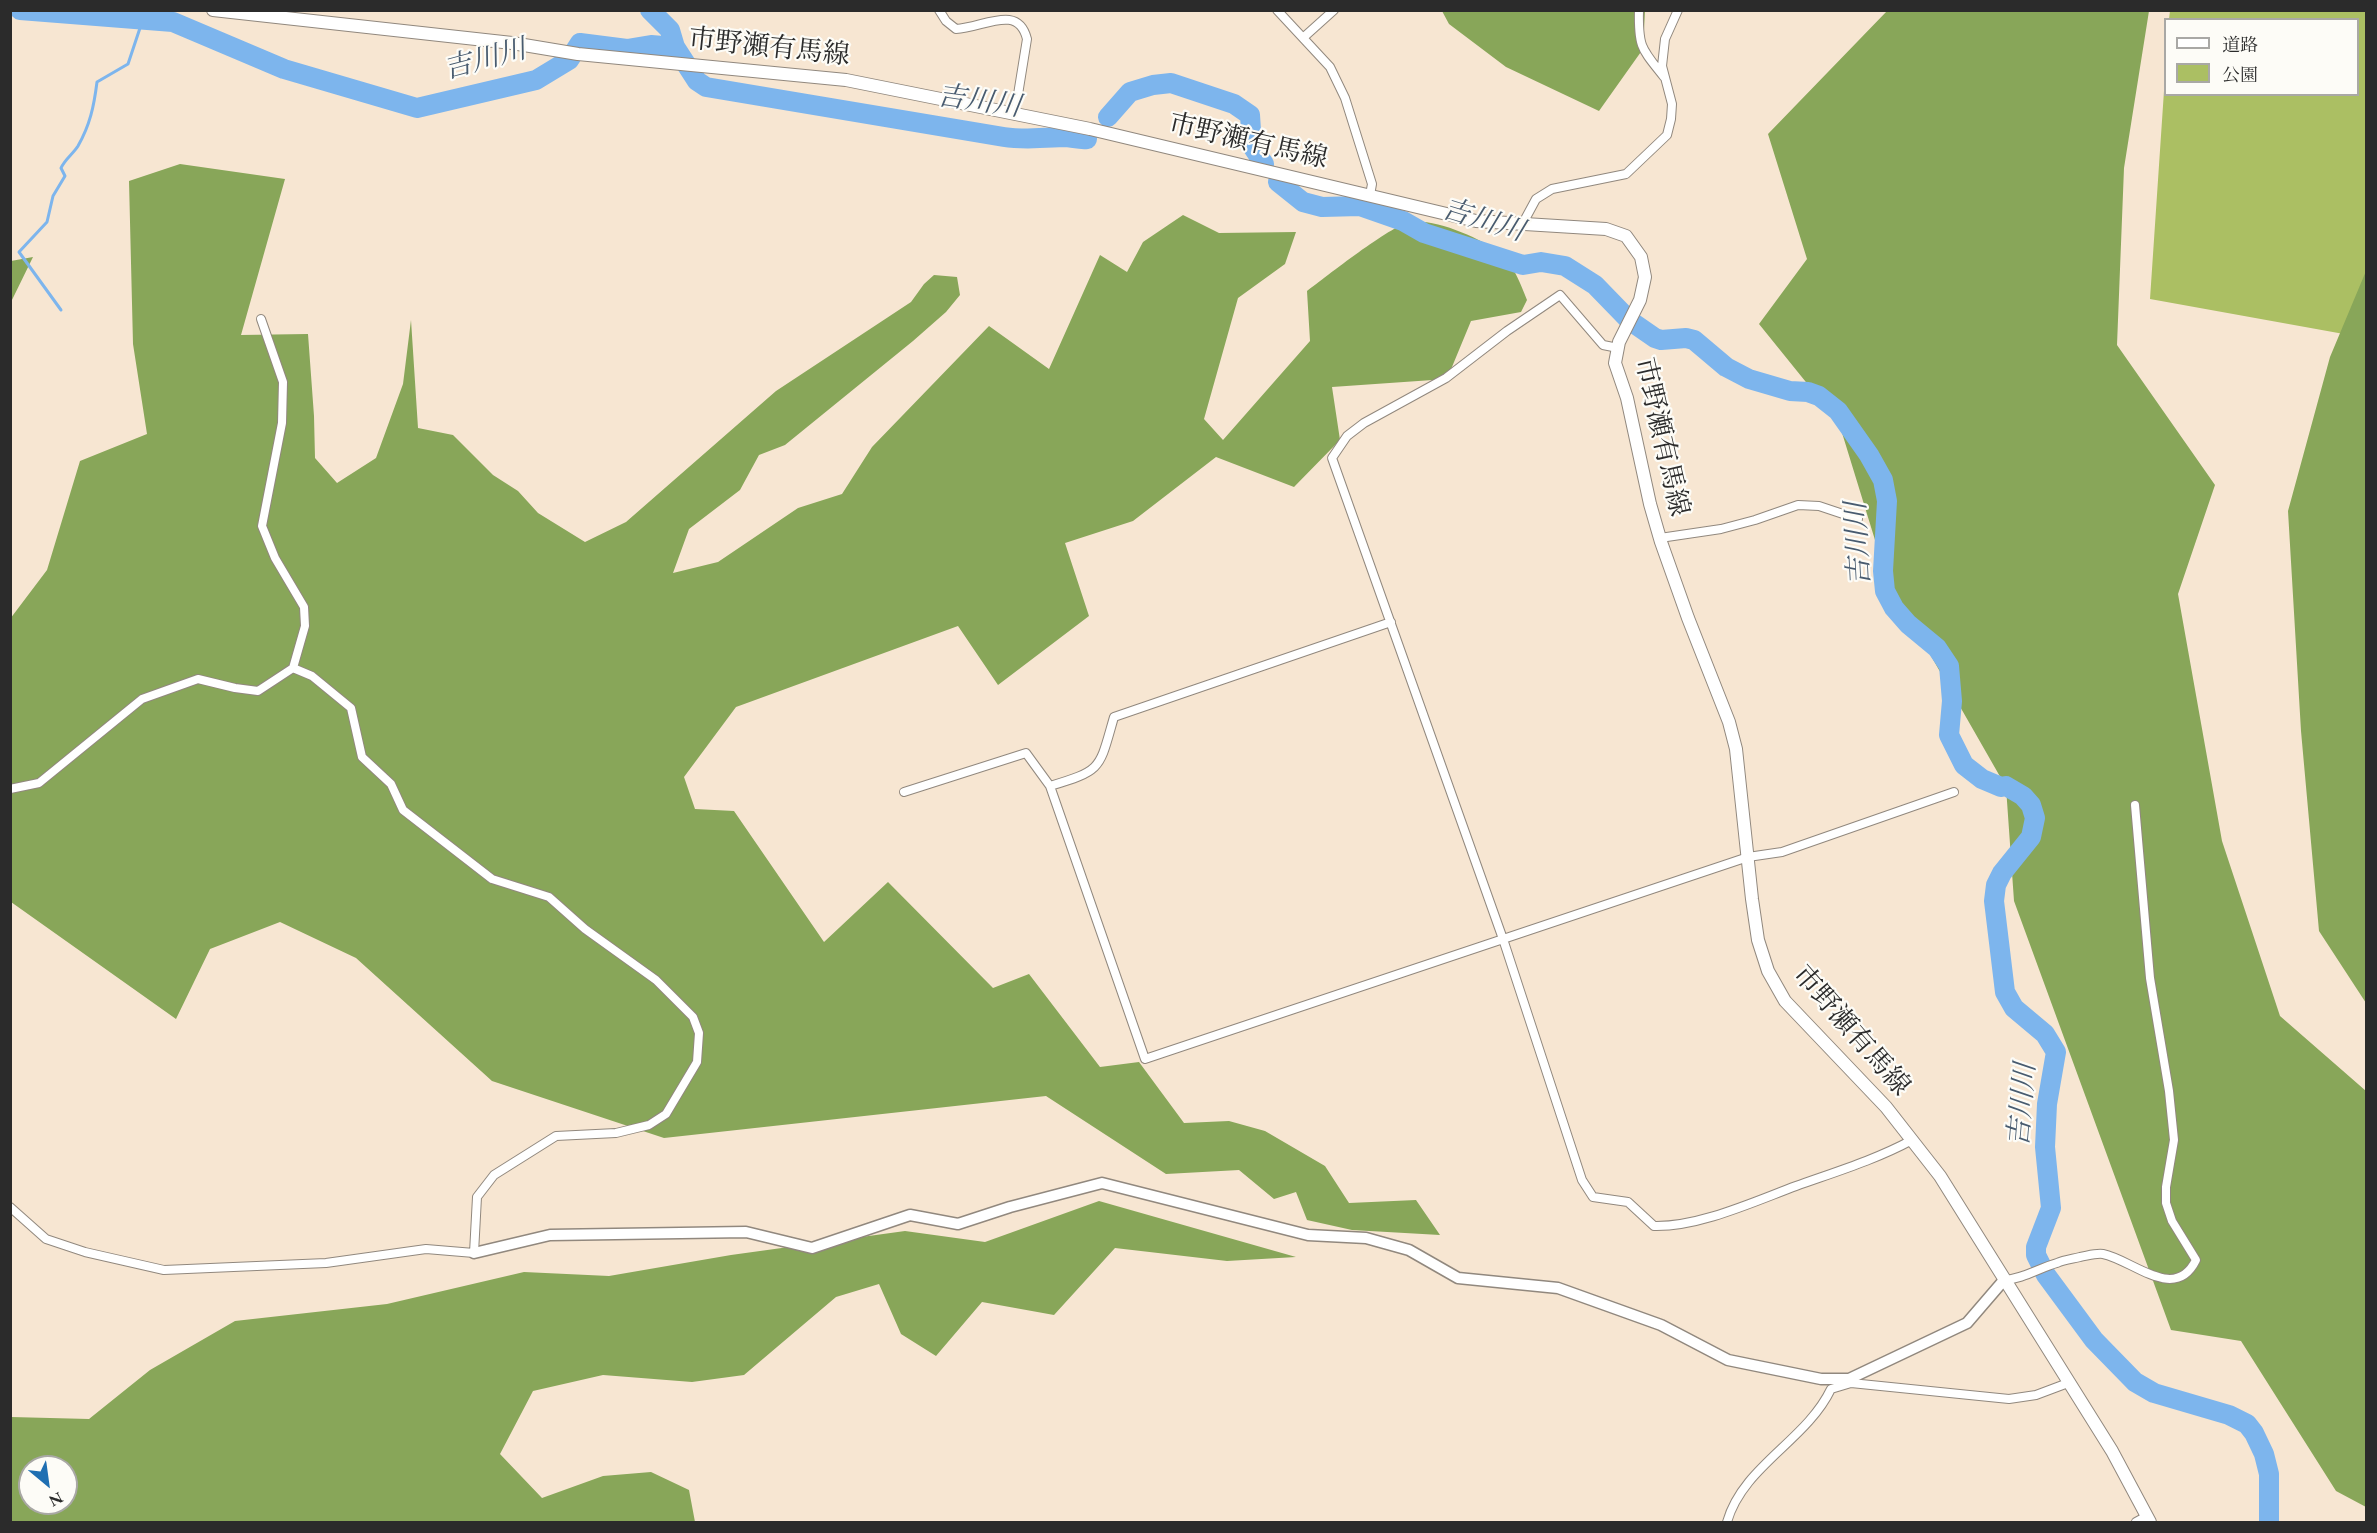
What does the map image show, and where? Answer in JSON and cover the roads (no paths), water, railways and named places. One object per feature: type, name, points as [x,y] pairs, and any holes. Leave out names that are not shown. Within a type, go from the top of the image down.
[{"type":"main road","name":"市野瀬有馬線","points":[[213,10],[573,52],[846,80],[1015,113],[1476,221],[1606,229],[1626,236],[1641,257],[1645,277],[1640,300],[1618,345],[1615,363],[1627,398],[1650,504],[1660,538],[1688,618],[1729,722],[1736,749],[1758,940],[1768,970],[1785,1001],[1861,1080],[1940,1176],[2010,1280],[2068,1383],[2112,1452],[2145,1520]]},
{"type":"street","points":[[939,10],[946,21],[956,29],[972,28],[1007,18],[1018,22],[1024,28],[1027,39],[1015,113]]},
{"type":"street","points":[[1277,10],[1330,67],[1345,98],[1372,184],[1370,195]]},
{"type":"street","points":[[1304,37],[1334,10]]},
{"type":"street","points":[[1639,10],[1638,33],[1644,53],[1668,82]]},
{"type":"street","points":[[1523,223],[1536,200],[1552,189],[1626,174],[1667,135],[1672,104],[1662,66],[1665,39],[1678,10]]},
{"type":"street","points":[[1618,345],[1603,345],[1560,295],[1507,331],[1446,378],[1364,423],[1347,436],[1332,458],[1503,939],[1582,1180],[1593,1197],[1628,1202],[1653,1226],[1667,1226],[1743,1205],[1866,1161],[1912,1140]]},
{"type":"street","points":[[10,789],[39,783],[142,699],[198,680],[258,691],[293,668],[305,627],[304,607],[275,558],[262,526],[282,423],[283,381],[261,319]]},
{"type":"street","points":[[1660,538],[1721,529],[1798,505],[1819,506],[1858,519]]},
{"type":"street","points":[[1050,786],[1080,777],[1096,767],[1102,759],[1114,717],[1391,622]]},
{"type":"street","points":[[293,668],[312,676],[351,708],[362,757],[391,784],[404,810],[492,879],[549,897],[585,928],[656,980],[693,1017],[699,1033],[697,1062],[666,1114],[649,1125],[616,1133],[556,1136],[494,1175],[477,1197],[474,1253]]},
{"type":"street","points":[[904,792],[1026,753],[1050,786],[1145,1059],[1748,857],[1782,852],[1954,792]]},
{"type":"street","points":[[1727,1522],[1741,1494],[1757,1474],[1814,1417],[1831,1389],[1967,1323],[2010,1280],[2056,1263],[2102,1254],[2126,1262],[2157,1278],[2169,1280],[2180,1277],[2191,1270],[2196,1260],[2172,1221],[2166,1203],[2166,1187],[2174,1140],[2169,1091],[2150,978],[2135,805]]},
{"type":"street","points":[[10,1207],[46,1239],[164,1270],[326,1263],[426,1249],[474,1253],[550,1235],[746,1232],[812,1248],[910,1215],[958,1224],[1010,1207],[1102,1183],[1308,1235],[1366,1238],[1409,1250],[1458,1278],[1558,1288],[1661,1325],[1728,1360],[1821,1379],[2009,1399],[2036,1395],[2068,1383]]},
{"type":"waterway","name":"吉川川","points":[[20,10],[173,22],[284,69],[417,108],[536,80],[569,60],[580,43],[627,49],[651,45],[675,47],[697,81],[706,87],[1004,137],[1087,139]]},
{"type":"waterway","points":[[650,10],[670,30],[675,47]]},
{"type":"waterway","points":[[61,310],[19,252],[47,222],[53,196],[65,176],[61,168],[78,146],[88,123],[97,82],[128,64],[143,19]]},
{"type":"waterway","name":"吉川川","points":[[1108,117],[1130,92],[1153,85],[1171,83],[1234,104],[1250,115],[1252,146],[1264,164]]},
{"type":"waterway","name":"吉川川","points":[[1278,182],[1303,202],[1322,207],[1360,206],[1403,221],[1424,233],[1523,265],[1541,262],[1565,266],[1595,285],[1629,320],[1655,338],[1694,340],[1726,367],[1749,379],[1790,391],[1808,392],[1819,396],[1838,411],[1869,455],[1883,480],[1887,501],[1883,571],[1885,591],[1894,608],[1908,624],[1937,648],[1949,666],[1952,701],[1949,735],[1964,765],[1982,779],[2001,787],[2006,786],[2023,796],[2031,805],[2035,818],[2031,837],[2002,873],[1996,885],[1994,901],[2005,992],[2014,1008],[2045,1034],[2056,1052],[2047,1104],[2045,1147],[2051,1208],[2036,1247],[2036,1255],[2046,1275],[2094,1340],[2135,1382],[2154,1393],[2229,1415],[2247,1424],[2264,1454],[2269,1474],[2269,1522]]}]
